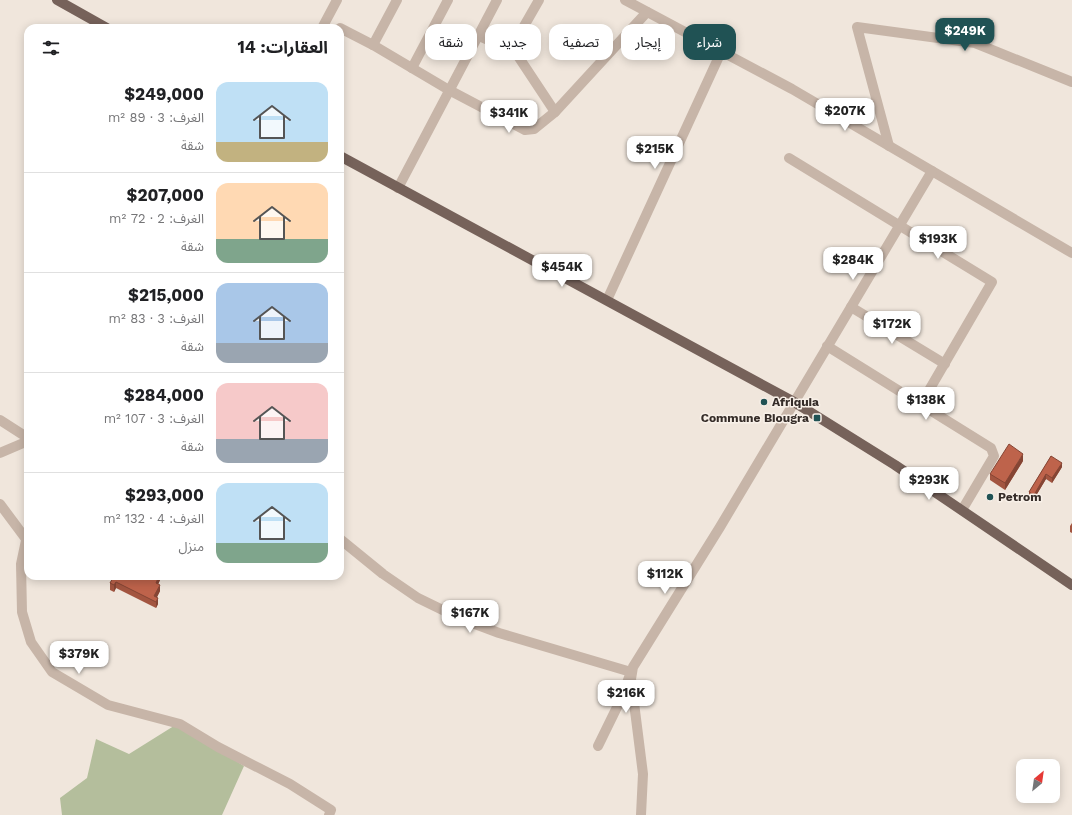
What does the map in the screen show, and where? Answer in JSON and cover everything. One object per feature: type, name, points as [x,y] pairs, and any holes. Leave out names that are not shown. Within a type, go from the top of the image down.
[{"type":"main road","points":[[57,0],[100,24]]},
{"type":"main road","points":[[344,158],[794,402],[895,465],[1072,585]]},
{"type":"street","points":[[325,24],[337,0]]},
{"type":"street","points":[[373,45],[397,0]]},
{"type":"street","points":[[412,68],[448,0]]},
{"type":"street","points":[[398,188],[497,0]]},
{"type":"street","points":[[525,24],[539,0]]},
{"type":"street","points":[[625,0],[683,30]]},
{"type":"street","points":[[344,30],[373,45],[450,90],[525,130],[534,129],[555,112],[647,12]]},
{"type":"street","points":[[889,146],[857,27],[975,42],[1072,82]]},
{"type":"street","points":[[479,36],[485,39]]},
{"type":"street","points":[[736,58],[792,88],[1072,253]]},
{"type":"street","points":[[521,60],[555,112]]},
{"type":"street","points":[[607,300],[717,60]]},
{"type":"street","points":[[789,158],[900,224],[992,282],[921,404]]},
{"type":"street","points":[[598,746],[621,699],[636,661],[720,527],[932,171]]},
{"type":"street","points":[[851,307],[945,364]]},
{"type":"street","points":[[827,346],[991,448],[994,452],[994,456],[962,510]]},
{"type":"street","points":[[0,420],[24,435]]},
{"type":"street","points":[[0,453],[24,443]]},
{"type":"street","points":[[0,504],[24,532]]},
{"type":"street","points":[[344,541],[383,574],[418,598],[458,618],[499,633],[631,672]]},
{"type":"street","points":[[24,550],[21,564],[22,612],[31,642],[52,672],[108,705],[180,724],[290,784],[331,810],[329,815]]},
{"type":"street","points":[[631,672],[643,774],[641,815]]},
{"type":"green space","points":[[177,724],[244,766],[222,815],[62,815],[60,798],[87,778],[96,739],[129,754]]},
{"type":"building","points":[[1009,444],[1023,454],[1005,483],[990,474]]},
{"type":"building","points":[[1051,456],[1062,463],[1052,478],[1046,474],[1034,495],[1029,492]]},
{"type":"building","points":[[112,580],[157,580],[156,583],[160,585],[154,596],[158,598],[156,602],[116,582],[114,585],[110,583]]},
{"type":"place","name":"Afriquia","points":[[764,402]]},
{"type":"place","name":"Commune Biougra","points":[[817,418]]},
{"type":"place","name":"Petrom","points":[[990,497]]}]
